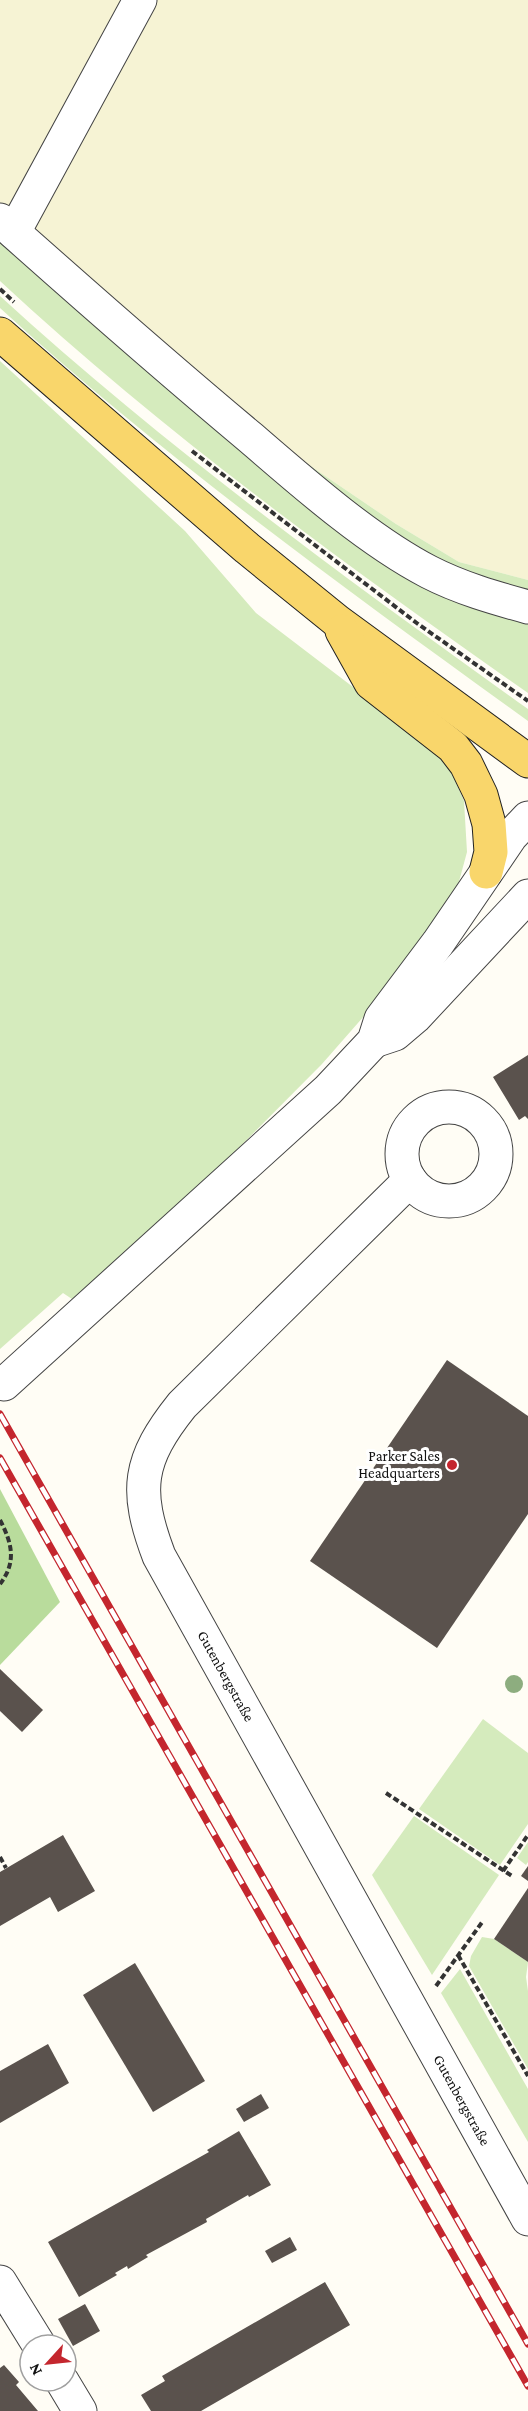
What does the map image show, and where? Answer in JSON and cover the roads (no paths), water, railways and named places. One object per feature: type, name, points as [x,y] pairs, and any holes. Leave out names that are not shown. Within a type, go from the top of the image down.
[{"type":"main road","points":[[0,334],[238,540],[336,621],[528,761]]},
{"type":"main road","points":[[336,621],[371,683],[453,747],[466,764],[481,795],[489,824],[491,852],[486,872]]},
{"type":"street","points":[[140,0],[7,226],[141,345],[263,448],[382,543],[410,561],[451,582],[528,607]]},
{"type":"street","points":[[4,1384],[328,1090],[374,1041],[381,1019],[438,944],[511,836],[528,818]]},
{"type":"street","points":[[374,1041],[395,1034],[415,1017],[528,896]]},
{"type":"street","name":"Gutenbergstraße","points":[[410,1180],[182,1405],[149,1454],[144,1470],[144,1491],[148,1521],[159,1556],[528,2219]]},
{"type":"street","points":[[0,2282],[32,2333]]},
{"type":"street","points":[[69,2393],[80,2411]]},
{"type":"railway","points":[[0,1414],[528,2344]]},
{"type":"railway","points":[[0,1458],[528,2386]]},
{"type":"place","name":"Parker Sales Headquarters","points":[[452,1465]]}]
